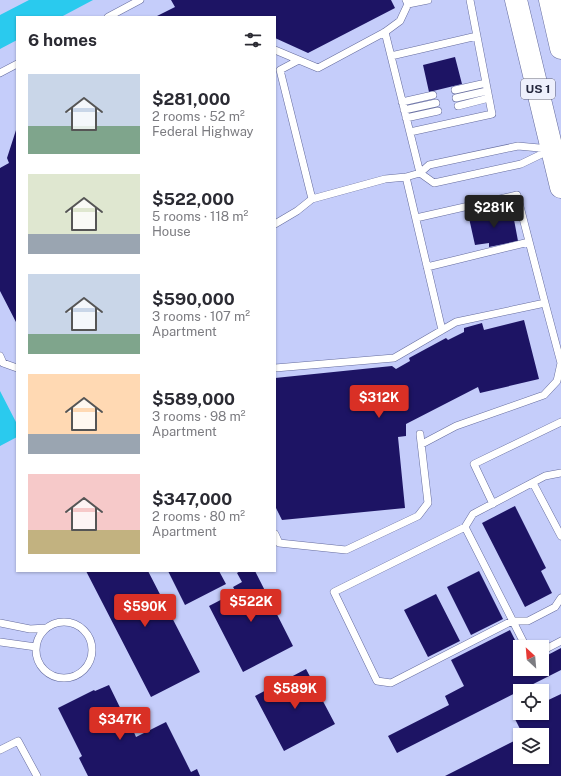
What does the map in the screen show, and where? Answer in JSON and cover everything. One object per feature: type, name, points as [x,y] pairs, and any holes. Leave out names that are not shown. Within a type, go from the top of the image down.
[{"type":"main road","name":"US 1","points":[[516,0],[561,187]]},
{"type":"main road","points":[[550,0],[560,35]]},
{"type":"lane","points":[[110,16],[140,0]]},
{"type":"lane","points":[[276,50],[318,68],[385,32],[400,21],[407,2],[428,0]]},
{"type":"lane","points":[[410,132],[492,114],[470,0]]},
{"type":"lane","points":[[385,32],[420,173],[434,183],[522,164],[552,149]]},
{"type":"lane","points":[[391,56],[477,36]]},
{"type":"lane","points":[[298,60],[280,70],[312,199]]},
{"type":"lane","points":[[0,73],[16,65]]},
{"type":"lane","points":[[455,90],[486,83]]},
{"type":"lane","points":[[402,102],[433,95]]},
{"type":"lane","points":[[456,98],[488,95]]},
{"type":"lane","points":[[458,106],[488,95]]},
{"type":"lane","points":[[404,110],[436,103]]},
{"type":"lane","points":[[406,118],[438,111]]},
{"type":"lane","points":[[276,223],[297,211],[312,199],[385,179],[420,173],[429,165],[518,146],[552,149]]},
{"type":"lane","points":[[406,176],[442,330]]},
{"type":"lane","points":[[416,218],[517,195],[561,363],[557,381],[544,396],[456,426],[422,444]]},
{"type":"lane","points":[[427,267],[529,242]]},
{"type":"lane","points":[[276,368],[394,358],[456,322],[545,303]]},
{"type":"lane","points":[[0,356],[3,363],[16,368]]},
{"type":"lane","points":[[493,504],[474,464],[561,422]]},
{"type":"lane","points":[[276,536],[280,543],[346,550],[418,516],[428,503],[420,434]]},
{"type":"lane","points":[[561,473],[545,476],[473,514],[465,527],[334,592],[377,681],[391,683],[512,621],[528,621],[555,607],[561,598]]},
{"type":"lane","points":[[533,483],[561,536]]},
{"type":"lane","points":[[465,527],[522,640]]},
{"type":"lane","points":[[0,624],[30,629],[46,628],[56,623],[67,622],[78,626],[86,633],[91,642],[92,653],[88,664],[81,672],[71,677],[60,678],[50,674],[42,667],[37,658],[36,647],[39,637],[46,628]]},
{"type":"lane","points":[[549,647],[561,641]]},
{"type":"lane","points":[[0,642],[36,647]]},
{"type":"lane","points":[[0,750],[18,741],[37,776]]},
{"type":"water","points":[[29,0],[93,0],[63,16],[16,16],[16,41],[0,49],[0,15]]},
{"type":"water","points":[[0,391],[16,422],[16,438],[0,446]]},
{"type":"building","points":[[171,0],[391,0],[395,8],[308,53],[276,38],[276,16],[157,16],[175,7]]},
{"type":"building","points":[[455,57],[462,84],[429,92],[423,65]]},
{"type":"building","points":[[16,130],[16,322],[0,291],[0,168],[9,163],[7,158]]},
{"type":"building","points":[[512,209],[518,241],[489,247],[489,243],[475,245],[469,218]]},
{"type":"building","points":[[524,320],[539,379],[480,393],[478,387],[406,424],[406,436],[398,437],[405,508],[282,520],[276,508],[276,378],[392,366],[396,369],[410,361],[409,358],[446,338],[448,340],[464,332],[464,328],[482,323],[484,330]]},
{"type":"building","points":[[515,506],[546,568],[541,571],[552,593],[525,607],[482,523]]},
{"type":"building","points":[[479,571],[503,619],[471,635],[447,587]]},
{"type":"building","points":[[87,572],[149,572],[200,672],[151,697]]},
{"type":"building","points":[[168,572],[220,572],[226,584],[185,605]]},
{"type":"building","points":[[256,572],[293,646],[243,672],[209,606],[236,592],[233,587],[242,582],[237,573]]},
{"type":"building","points":[[436,594],[460,641],[428,657],[404,610]]},
{"type":"building","points":[[510,630],[515,640],[513,640],[513,676],[549,676],[549,654],[561,648],[561,670],[533,684],[513,684],[513,694],[397,753],[388,736],[449,705],[445,696],[464,686],[451,660]]},
{"type":"building","points":[[306,669],[335,724],[284,751],[255,696]]},
{"type":"building","points":[[109,685],[131,730],[133,730],[136,737],[166,722],[191,772],[197,769],[200,776],[88,776],[79,758],[82,756],[58,708],[94,690],[95,691]]},
{"type":"building","points":[[561,694],[561,776],[445,776],[513,742],[513,764],[549,764],[549,728],[520,728],[516,720],[549,720],[549,700]]}]
